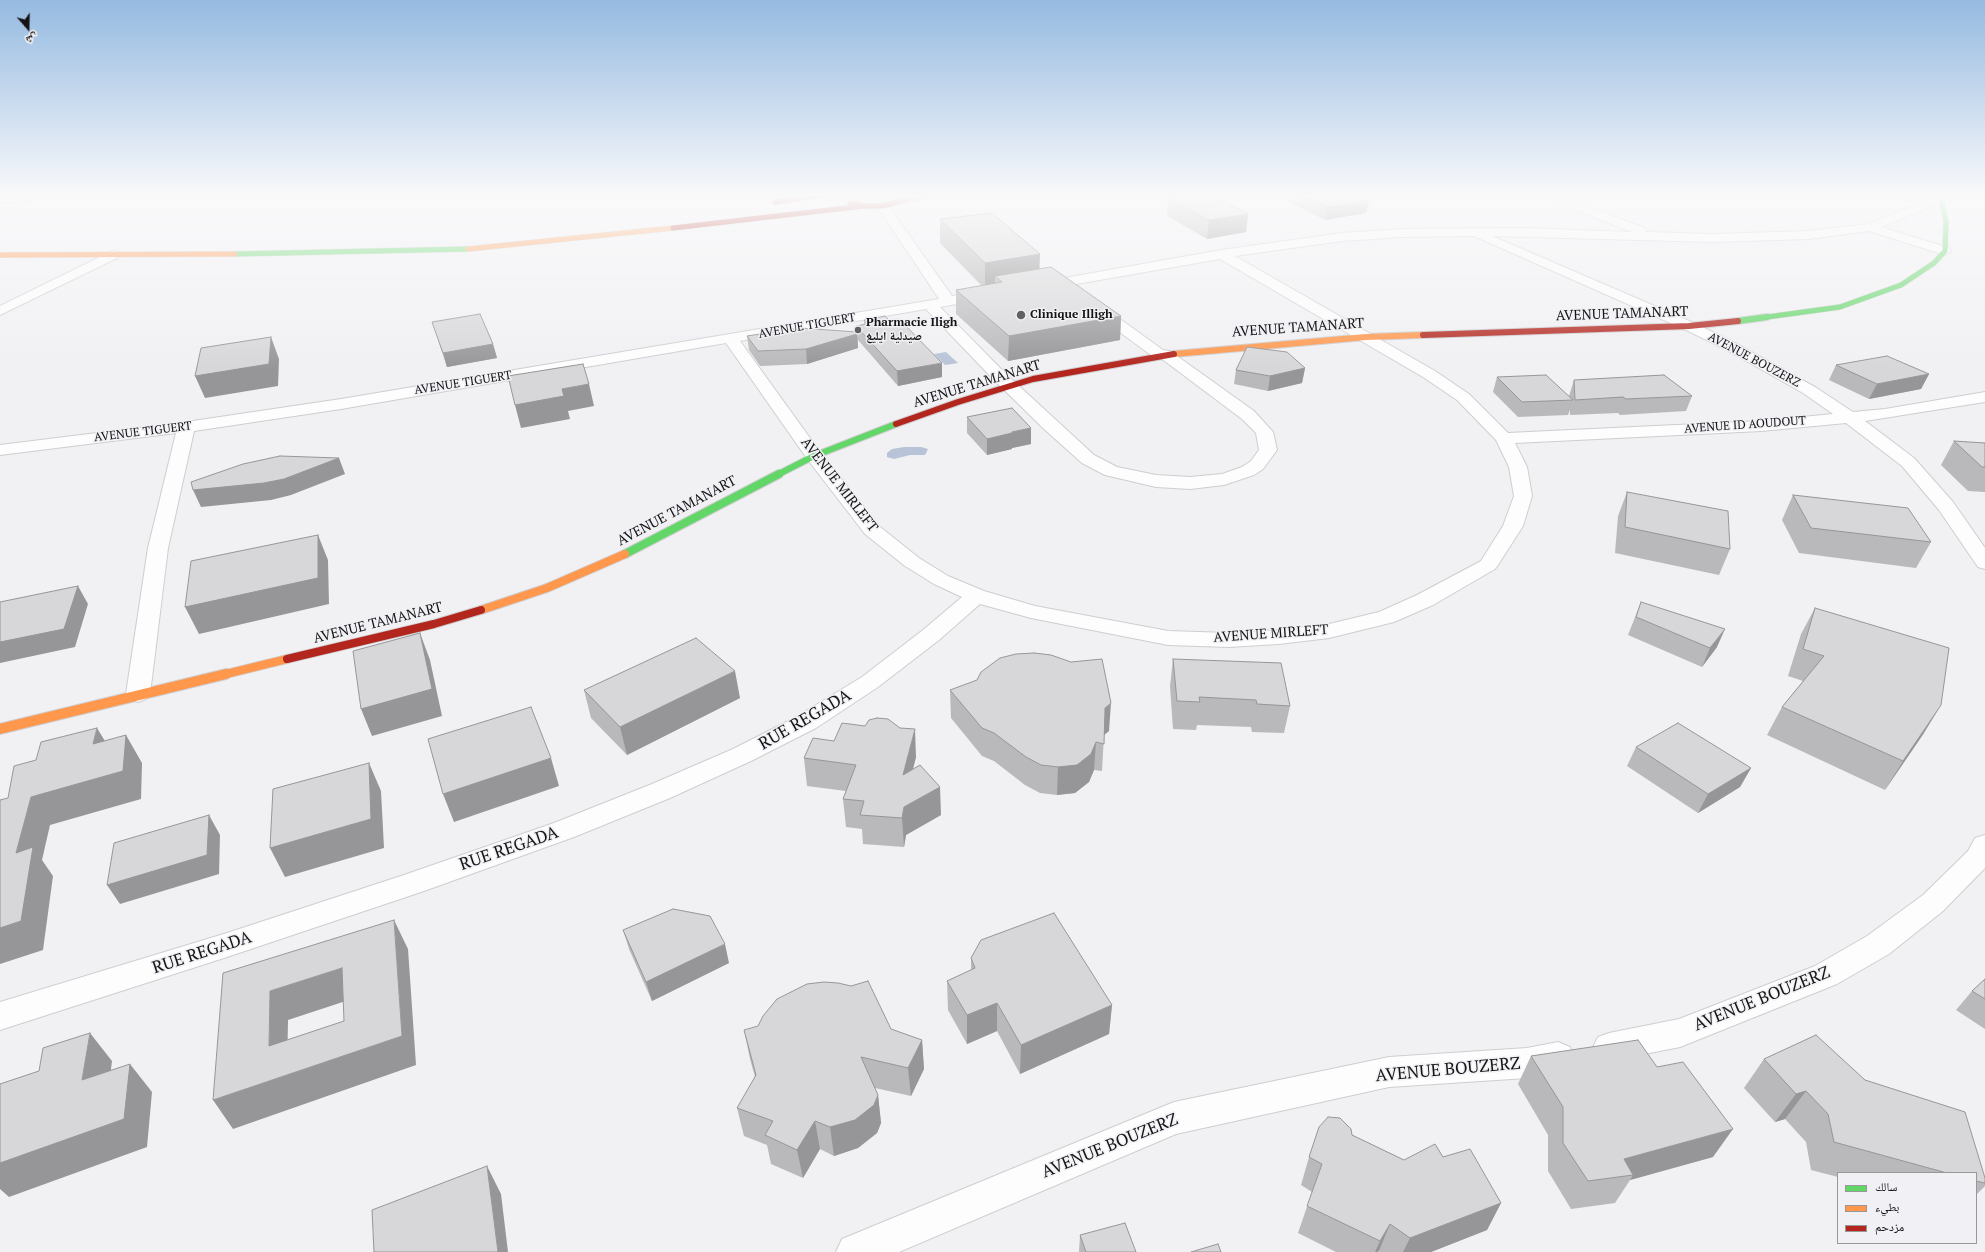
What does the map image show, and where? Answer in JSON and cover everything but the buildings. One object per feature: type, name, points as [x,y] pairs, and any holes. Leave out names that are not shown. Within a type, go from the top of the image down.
[{"type":"main road","points":[[0,255],[362,252]]},
{"type":"main road","name":"AVENUE TAMANART","points":[[0,729],[138,694],[434,624],[482,610],[547,588],[648,543],[761,482],[814,456],[871,433],[1009,386],[1090,367],[1163,355],[1246,346],[1366,336],[1689,326],[1789,315],[1840,306],[1901,286],[1934,263],[1944,252]]},
{"type":"street","points":[[915,252],[948,301]]},
{"type":"street","points":[[1032,287],[1232,252]]},
{"type":"street","name":"AVENUE BOUZERZ","points":[[1519,252],[1689,326],[1768,366],[1809,390],[1849,417],[1908,462],[1946,506],[1985,563]]},
{"type":"street","name":"AVENUE MIRLEFT","points":[[731,339],[814,456],[872,530],[912,562],[941,580],[976,596],[1038,614],[1168,638],[1229,640],[1279,637],[1329,631],[1386,617],[1425,600],[1488,565],[1513,526],[1523,496],[1518,467],[1504,438],[1463,398],[1429,374],[1366,336],[1221,254]]},
{"type":"street","points":[[0,311],[112,255]]},
{"type":"street","points":[[930,305],[1009,386],[1050,425],[1088,459],[1111,471],[1156,481],[1190,483],[1224,479],[1248,471],[1257,465],[1265,456],[1268,450],[1264,432],[1248,415],[1060,283]]},
{"type":"street","name":"AVENUE TIGUERT","points":[[0,450],[186,427],[356,401],[731,339],[1002,292]]},
{"type":"street","name":"AVENUE ID AOUDOUT","points":[[1504,438],[1761,426],[1885,414],[1985,397]]},
{"type":"street","points":[[138,694],[158,548],[186,427]]},
{"type":"street","name":"RUE REGADA","points":[[0,1016],[228,945],[414,883],[564,830],[661,791],[742,755],[806,722],[870,682],[932,635],[976,596]]},
{"type":"street","name":"AVENUE BOUZERZ","points":[[856,1252],[1174,1118],[1389,1072],[1527,1063],[1680,1033],[1826,974],[1878,945],[1933,903],[1978,858],[1985,845]]},
{"type":"water","points":[[946,352],[958,363],[945,365],[934,354]]},
{"type":"water","points":[[921,447],[928,449],[925,455],[910,455],[894,459],[887,457],[887,453],[892,449]]},
{"type":"traffic: fast","points":[[235,254],[363,252]]},
{"type":"traffic: fast","points":[[1738,321],[1840,307],[1901,285],[1934,263],[1944,252]]},
{"type":"traffic: fast","points":[[625,554],[814,456],[896,424]]},
{"type":"traffic: slow","points":[[0,255],[235,254]]},
{"type":"traffic: slow","points":[[1174,354],[1366,337],[1423,335]]},
{"type":"traffic: slow","points":[[481,610],[547,588],[625,554]]},
{"type":"traffic: slow","points":[[0,729],[287,659]]},
{"type":"traffic: jam","points":[[1423,335],[1689,326],[1738,321]]},
{"type":"traffic: jam","points":[[896,424],[958,402],[1033,379],[1174,354]]},
{"type":"traffic: jam","points":[[287,659],[434,624],[481,610]]},
{"type":"place","name":"Clinique Illigh","points":[[1021,315]]},
{"type":"place","name":"Pharmacie Iligh صيدلية ايليغ","points":[[858,330]]}]
